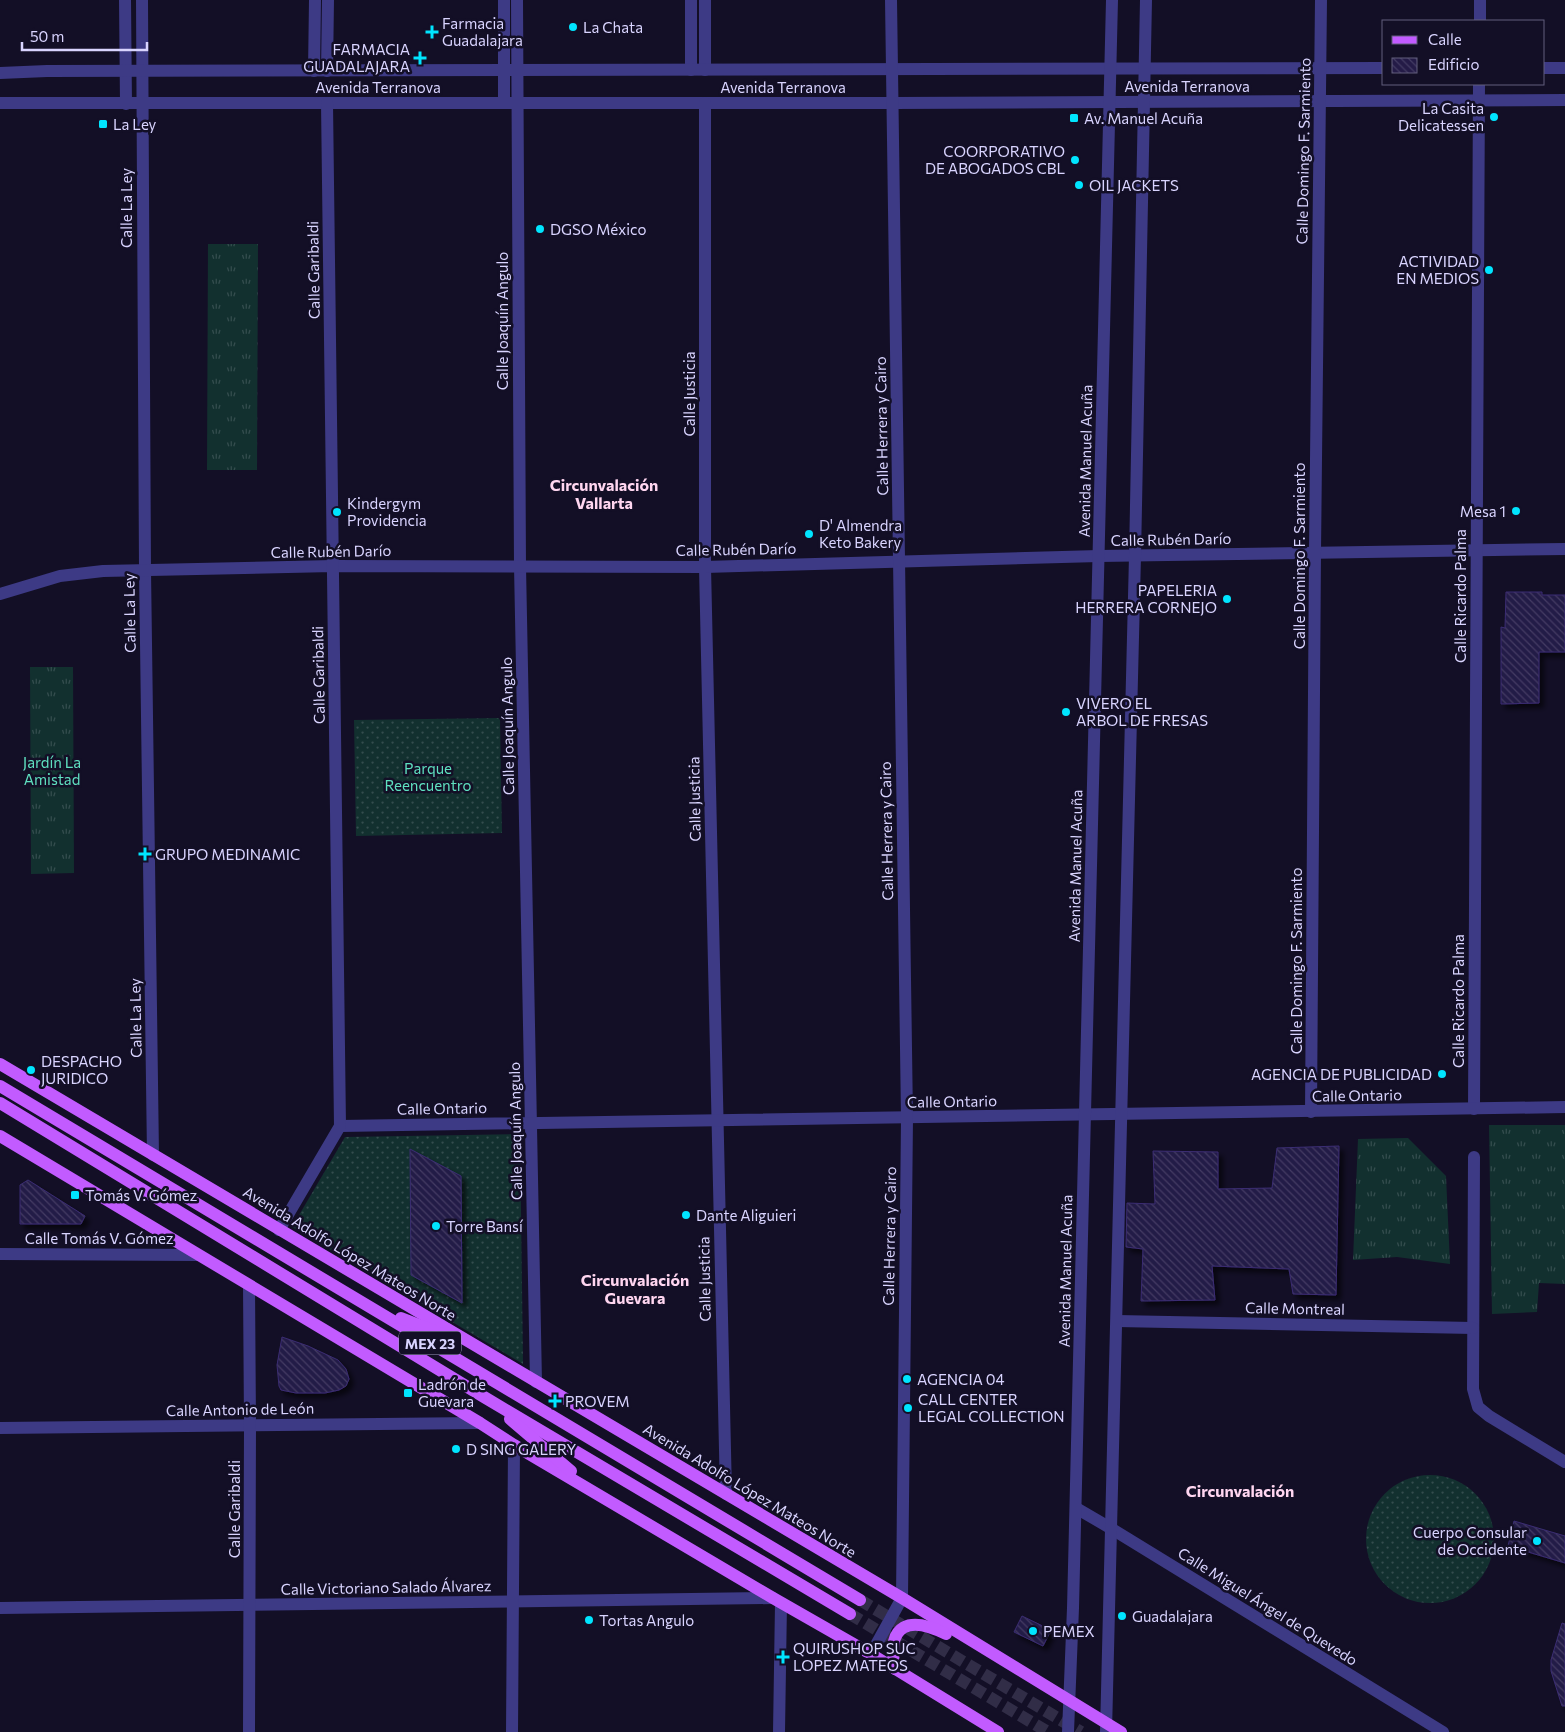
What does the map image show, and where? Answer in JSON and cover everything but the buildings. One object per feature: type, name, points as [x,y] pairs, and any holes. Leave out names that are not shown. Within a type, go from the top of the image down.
[{"type":"main road","name":"Avenida Adolfo López Mateos Norte","points":[[0,1064],[902,1598],[1069,1701],[1106,1727],[1121,1732]]},
{"type":"main road","name":"MEX 23","points":[[0,1086],[860,1600]]},
{"type":"main road","name":"MEX 23","points":[[0,1103],[484,1397],[850,1614]]},
{"type":"main road","points":[[0,1136],[514,1445],[871,1654],[998,1732]]},
{"type":"main road","points":[[367,1305],[480,1349]]},
{"type":"main road","points":[[484,1397],[596,1492]]},
{"type":"main road","points":[[895,1669],[892,1644],[897,1634],[906,1626],[919,1624],[931,1627],[954,1638],[970,1641]]},
{"type":"street","points":[[125,0],[124,71],[126,104]]},
{"type":"street","name":"Calle La Ley","points":[[142,0],[145,570],[153,1155]]},
{"type":"street","points":[[315,0],[321,20],[320,71]]},
{"type":"street","points":[[321,20],[328,0]]},
{"type":"street","points":[[504,0],[510,70]]},
{"type":"street","points":[[510,70],[517,0]]},
{"type":"street","points":[[691,0],[691,70]]},
{"type":"street","points":[[705,0],[705,70]]},
{"type":"street","name":"Calle Herrera y Cairo","points":[[871,1654],[902,1598],[906,1118],[891,0]]},
{"type":"street","name":"Avenida Manuel Acuña","points":[[1068,1732],[1076,1508],[1112,0]]},
{"type":"street","points":[[1106,1727],[1135,556],[1146,0]]},
{"type":"street","name":"Calle Domingo F. Sarmiento","points":[[1311,1112],[1321,0]]},
{"type":"street","points":[[1480,0],[1480,20]]},
{"type":"street","name":"Avenida Terranova","points":[[0,73],[124,71],[1382,68]]},
{"type":"street","points":[[1545,68],[1565,68]]},
{"type":"street","name":"Calle Joaquín Angulo","points":[[510,70],[536,1382]]},
{"type":"street","name":"Calle Ricardo Palma","points":[[1474,1109],[1479,85]]},
{"type":"street","name":"Avenida Terranova","points":[[0,103],[893,104],[1565,100]]},
{"type":"street","name":"Calle Garibaldi","points":[[328,103],[340,1126]]},
{"type":"street","name":"Calle Justicia","points":[[705,103],[705,567],[726,1494]]},
{"type":"street","name":"Calle Rubén Darío","points":[[0,594],[60,576],[103,571],[333,566],[705,567],[1099,556],[1565,549]]},
{"type":"street","name":"Calle Ontario","points":[[340,1126],[1565,1107]]},
{"type":"street","points":[[279,1230],[340,1126]]},
{"type":"street","points":[[1474,1157],[1473,1389],[1478,1407],[1489,1416],[1565,1462]]},
{"type":"street","name":"Calle Tomás V. Gómez","points":[[0,1254],[198,1255]]},
{"type":"street","name":"Calle Garibaldi","points":[[249,1286],[249,1732]]},
{"type":"street","name":"Calle Montreal","points":[[1117,1320],[1473,1328]]},
{"type":"street","name":"Calle Antonio de León","points":[[0,1428],[480,1423]]},
{"type":"street","points":[[512,1732],[514,1445]]},
{"type":"street","name":"Calle Miguel Ángel de Quevedo","points":[[1076,1508],[1443,1732]]},
{"type":"street","points":[[777,1600],[779,1732]]},
{"type":"street","name":"Calle Victoriano Salado Álvarez","points":[[0,1608],[777,1600]]},
{"type":"green space","points":[[208,244],[258,244],[257,470],[207,470]]},
{"type":"green space","name":"Jardín La Amistad","points":[[30,667],[73,667],[74,873],[31,874]]},
{"type":"green space","name":"Parque Reencuentro","points":[[500,718],[502,833],[356,836],[354,720]]},
{"type":"green space","points":[[1489,1125],[1565,1125],[1565,1284],[1539,1283],[1537,1312],[1492,1314]]},
{"type":"green space","points":[[520,1134],[523,1364],[292,1227],[345,1137]]},
{"type":"green space","points":[[1408,1138],[1446,1176],[1450,1264],[1397,1257],[1353,1260],[1358,1139]]},
{"type":"green space","points":[[1430,1475],[1454,1480],[1466,1486],[1475,1494],[1483,1503],[1489,1515],[1494,1539],[1489,1563],[1483,1575],[1475,1584],[1466,1592],[1454,1598],[1430,1603],[1406,1598],[1394,1592],[1385,1584],[1377,1575],[1371,1563],[1366,1539],[1371,1515],[1377,1503],[1385,1494],[1394,1486],[1406,1480]]},
{"type":"tunnel","points":[[860,1600],[1081,1732]]},
{"type":"tunnel","points":[[850,1614],[1048,1732]]},
{"type":"place","name":"La Chata","points":[[573,27]]},
{"type":"place","name":"Farmacia Guadalajara","points":[[432,32]]},
{"type":"place","name":"FARMACIA GUADALAJARA","points":[[420,58]]},
{"type":"place","name":"La Casita Delicatessen","points":[[1494,117]]},
{"type":"place","name":"Av. Manuel Acuña","points":[[1074,118]]},
{"type":"place","name":"La Ley","points":[[103,124]]},
{"type":"place","name":"COORPORATIVO DE ABOGADOS CBL","points":[[1075,160]]},
{"type":"place","name":"OIL JACKETS","points":[[1079,185]]},
{"type":"place","name":"DGSO México","points":[[540,229]]},
{"type":"place","name":"ACTIVIDAD EN MEDIOS","points":[[1489,270]]},
{"type":"place","name":"Mesa 1","points":[[1516,511]]},
{"type":"place","name":"Kindergym Providencia","points":[[337,512]]},
{"type":"place","name":"D' Almendra Keto Bakery","points":[[809,534]]},
{"type":"place","name":"PAPELERIA HERRERA CORNEJO","points":[[1227,599]]},
{"type":"place","name":"VIVERO EL ARBOL DE FRESAS","points":[[1066,712]]},
{"type":"place","name":"GRUPO MEDINAMIC","points":[[145,854]]},
{"type":"place","name":"DESPACHO JURIDICO","points":[[31,1070]]},
{"type":"place","name":"AGENCIA DE PUBLICIDAD","points":[[1442,1074]]},
{"type":"place","name":"Tomás V. Gómez","points":[[75,1195]]},
{"type":"place","name":"Dante Aliguieri","points":[[686,1215]]},
{"type":"place","name":"Torre Bansí","points":[[436,1226]]},
{"type":"place","name":"AGENCIA 04","points":[[907,1379]]},
{"type":"place","name":"Ladrón de Guevara","points":[[408,1393]]},
{"type":"place","name":"PROVEM","points":[[555,1401]]},
{"type":"place","name":"CALL CENTER LEGAL COLLECTION","points":[[908,1408]]},
{"type":"place","name":"D SING GALERY","points":[[456,1449]]},
{"type":"place","name":"Cuerpo Consular de Occidente","points":[[1537,1541]]},
{"type":"place","name":"Guadalajara","points":[[1122,1616]]},
{"type":"place","name":"Tortas Angulo","points":[[589,1620]]},
{"type":"place","name":"PEMEX","points":[[1033,1631]]},
{"type":"place","name":"QUIRUSHOP SUC LOPEZ MATEOS","points":[[783,1657]]},
{"type":"district","name":"Circunvalación Vallarta","points":[[604,493]]},
{"type":"district","name":"Circunvalación Guevara","points":[[635,1288]]},
{"type":"district","name":"Circunvalación","points":[[1240,1490]]}]
